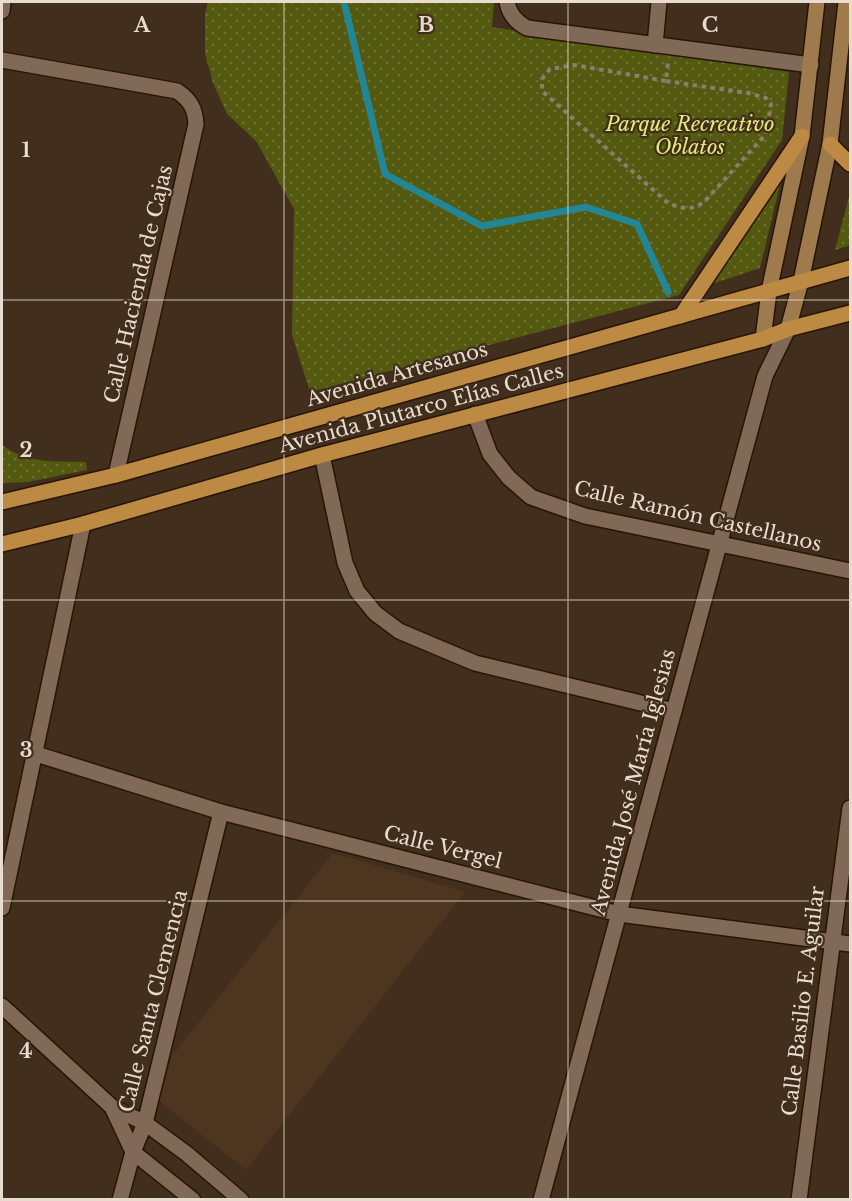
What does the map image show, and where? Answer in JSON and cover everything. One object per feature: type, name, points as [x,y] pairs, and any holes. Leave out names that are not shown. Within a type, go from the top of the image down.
[{"type":"main road","name":"Avenida José María Iglesias","points":[[763,339],[769,291],[802,136],[817,2]]},
{"type":"main road","name":"Avenida José María Iglesias","points":[[788,329],[801,280],[830,144],[846,2]]},
{"type":"main road","points":[[681,316],[802,136]]},
{"type":"main road","points":[[830,144],[850,164]]},
{"type":"main road","points":[[801,280],[850,268]]},
{"type":"main road","name":"Avenida Artesanos","points":[[2,502],[116,475],[769,291],[801,280]]},
{"type":"main road","name":"Avenida Plutarco Elías Calles","points":[[2,544],[83,524],[322,455],[763,339],[788,329],[850,313]]},
{"type":"street","points":[[2,11],[3,2]]},
{"type":"street","points":[[507,2],[515,20],[527,28],[810,65]]},
{"type":"street","points":[[659,2],[663,46]]},
{"type":"street","name":"Calle Hacienda de Cajas","points":[[2,60],[177,91],[191,104],[195,113],[196,124],[116,475]]},
{"type":"street","name":"Avenida José María Iglesias","points":[[541,1200],[765,376],[788,329]]},
{"type":"street","name":"Avenida José María Iglesias","points":[[763,339],[765,376]]},
{"type":"street","name":"Calle Ramón Castellanos","points":[[475,414],[490,454],[509,478],[531,496],[585,516],[850,571]]},
{"type":"street","points":[[322,455],[345,563],[357,591],[375,613],[399,631],[475,663],[674,711]]},
{"type":"street","points":[[2,908],[83,524]]},
{"type":"street","name":"Calle Vergel","points":[[33,753],[221,812],[619,914],[850,944]]},
{"type":"street","name":"Calle Basilio E. Aguilar","points":[[799,1200],[850,808]]},
{"type":"street","name":"Calle Santa Clemencia","points":[[120,1200],[133,1152],[145,1123],[221,812]]},
{"type":"street","points":[[2,1006],[112,1107],[145,1123],[187,1154],[241,1200]]},
{"type":"street","points":[[112,1107],[133,1152],[193,1200]]},
{"type":"path","points":[[663,46],[666,81]]},
{"type":"path","points":[[574,65],[666,81],[748,93],[766,98],[771,104],[766,134],[697,208],[680,209],[668,202],[542,91],[542,79],[550,69],[574,65]]},
{"type":"shaded area","points":[[333,853],[465,892],[246,1170],[159,1101],[172,1056]]},
{"type":"green space","name":"Parque Recreativo Oblatos","points":[[208,2],[494,2],[492,27],[789,72],[782,140],[679,295],[310,392],[292,335],[294,209],[256,141],[227,114],[213,83],[205,54],[205,13]]},
{"type":"green space","points":[[782,176],[760,268],[712,284]]},
{"type":"green space","points":[[850,193],[850,245],[835,250]]},
{"type":"green space","points":[[2,445],[21,456],[52,461],[86,462],[87,470],[28,482],[2,483]]},
{"type":"waterway","points":[[344,2],[385,174],[482,226],[586,207],[637,224],[668,292]]}]
